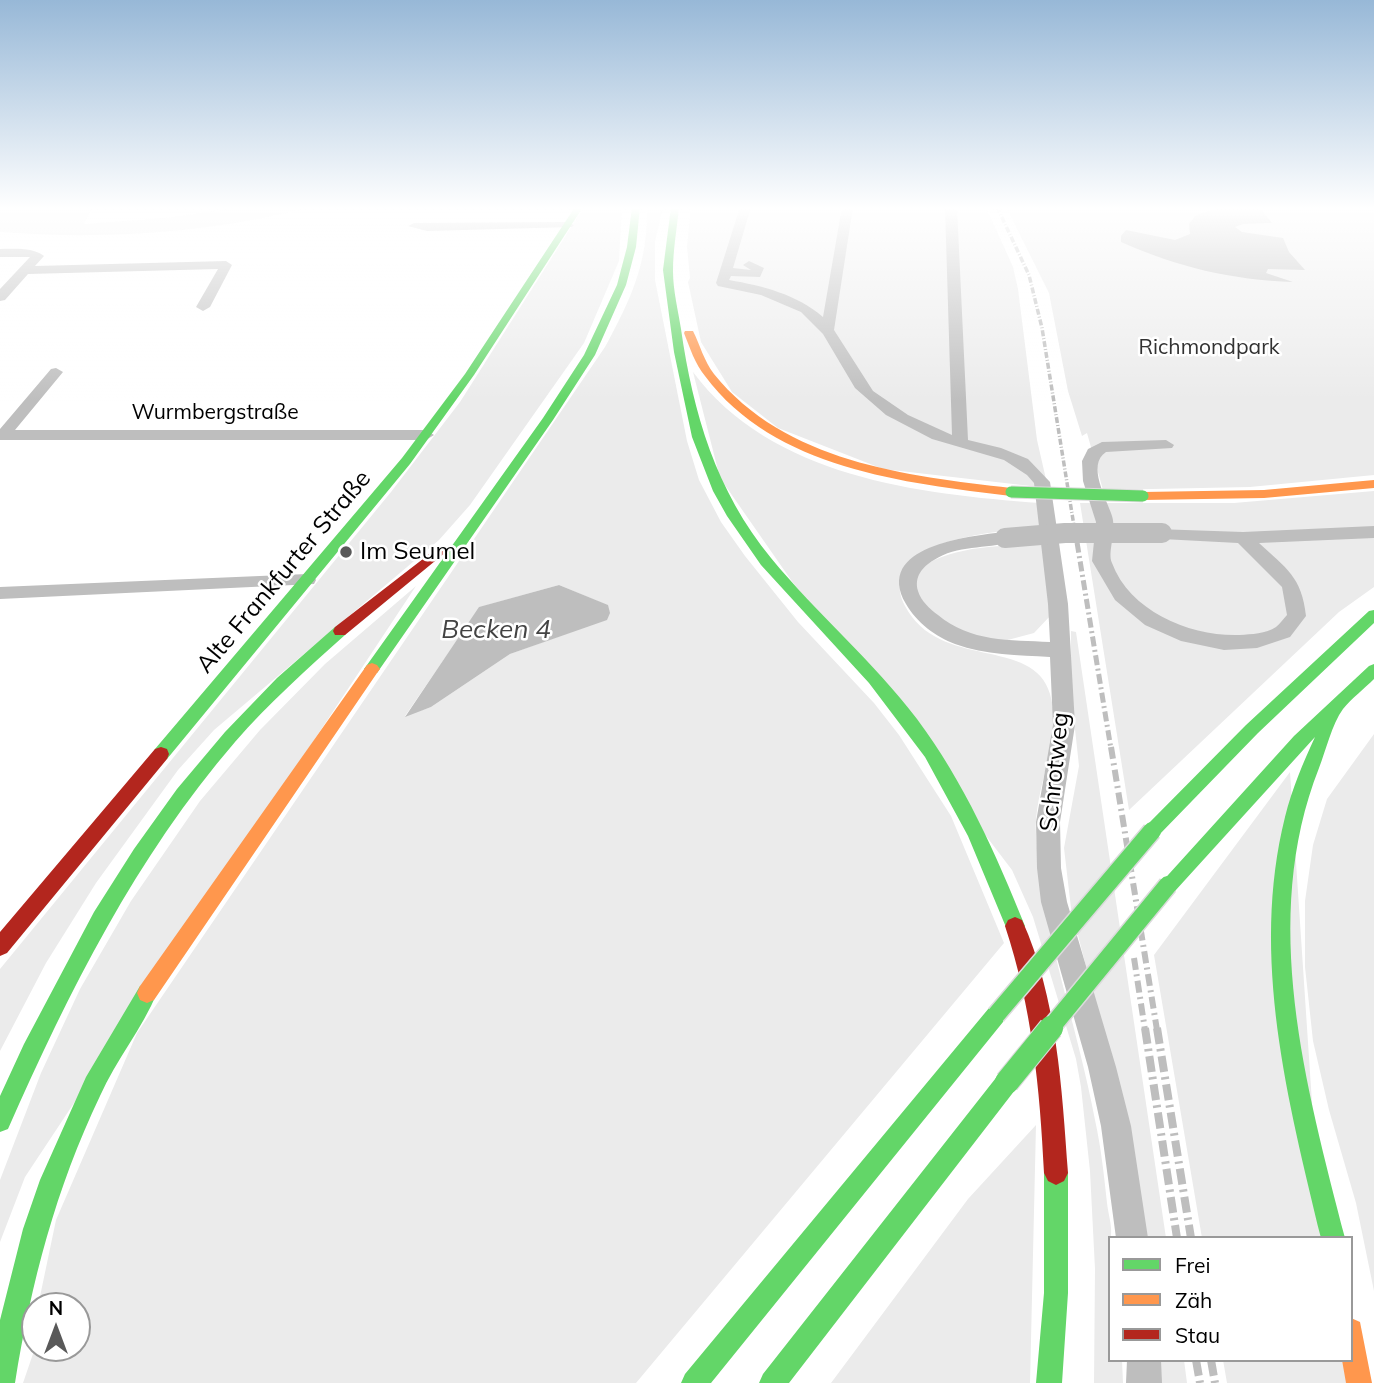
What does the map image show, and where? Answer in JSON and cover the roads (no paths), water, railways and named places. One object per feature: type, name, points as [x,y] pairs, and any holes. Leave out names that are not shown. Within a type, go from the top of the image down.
[{"type":"main road","name":"Alte Frankfurter Straße","points":[[0,947],[426,435],[537,272]]},
{"type":"main road","points":[[2,1383],[13,1311],[43,1202],[61,1152],[104,1061],[128,1020],[189,930],[579,374],[610,319],[628,272]]},
{"type":"main road","points":[[669,272],[682,367],[698,446],[716,489],[742,531],[774,573],[892,699],[918,733],[945,773],[978,834],[1019,933],[1045,1046],[1058,1150],[1060,1227],[1057,1310],[1049,1383]]},
{"type":"main road","points":[[674,272],[699,361],[710,378],[743,410],[792,440],[858,465],[933,483],[1012,492],[1143,496],[1264,494],[1374,484]]},
{"type":"main road","points":[[0,1121],[48,1010],[76,955],[134,857],[172,804],[223,742],[279,684],[410,577],[477,517],[498,492]]},
{"type":"main road","points":[[694,1383],[996,1015],[1152,831],[1252,729],[1374,615]]},
{"type":"main road","points":[[772,1383],[1007,1082],[1168,885],[1300,741],[1374,670]]},
{"type":"main road","points":[[1333,1236],[1293,1072],[1285,1021],[1279,931],[1281,890],[1293,819],[1336,706]]},
{"type":"main road","points":[[16,1047],[48,1010]]},
{"type":"main road","points":[[1353,1344],[1359,1383]]},
{"type":"street","points":[[0,297],[25,272]]},
{"type":"street","points":[[203,307],[222,272]]},
{"type":"street","points":[[725,272],[722,283],[758,289],[782,298],[813,316],[827,331]]},
{"type":"street","points":[[731,272],[756,274],[757,272]]},
{"type":"street","points":[[827,331],[837,272]]},
{"type":"street","points":[[953,272],[960,443]]},
{"type":"street","name":"Schrotweg","points":[[827,331],[856,383],[875,402],[919,428],[1019,461],[1035,471],[1042,482],[1058,604],[1064,725],[1048,822],[1049,868],[1054,902],[1113,1114],[1132,1236]]},
{"type":"street","name":"Wurmbergstraße","points":[[2,435],[56,372]]},
{"type":"street","name":"Wurmbergstraße","points":[[2,435],[426,435]]},
{"type":"street","points":[[1166,445],[1102,447],[1094,450],[1090,456],[1093,485],[1105,524],[1105,546],[1101,561],[1118,593],[1153,622],[1184,636],[1234,644],[1265,640],[1288,628],[1294,620],[1296,602],[1284,578],[1243,538]]},
{"type":"street","points":[[1059,650],[965,640],[928,619],[912,600],[908,582],[917,564],[926,557],[962,544],[1075,533],[1162,533],[1243,538],[1374,532]]},
{"type":"street","points":[[0,593],[307,580]]},
{"type":"street","points":[[1144,1362],[1144,1383]]},
{"type":"water","points":[[1208,272],[1267,272],[1293,282],[1270,281]]},
{"type":"water","name":"Becken 4","points":[[559,585],[608,605],[610,613],[607,620],[510,654],[431,707],[405,717],[479,607]]},
{"type":"railway","points":[[1027,272],[1042,328],[1074,526]]},
{"type":"railway","points":[[1074,524],[1111,749]]},
{"type":"railway","points":[[1111,747],[1157,1030]]},
{"type":"railway","points":[[1134,958],[1145,1030]]},
{"type":"railway","points":[[1145,1028],[1177,1236]]},
{"type":"railway","points":[[1157,1028],[1191,1236]]},
{"type":"railway","points":[[1196,1362],[1200,1383]]},
{"type":"railway","points":[[1211,1362],[1215,1383]]},
{"type":"place","name":"Im Seumel","points":[[346,552]]},
{"type":"park label","name":"Richmondpark","points":[[1209,348]]}]
